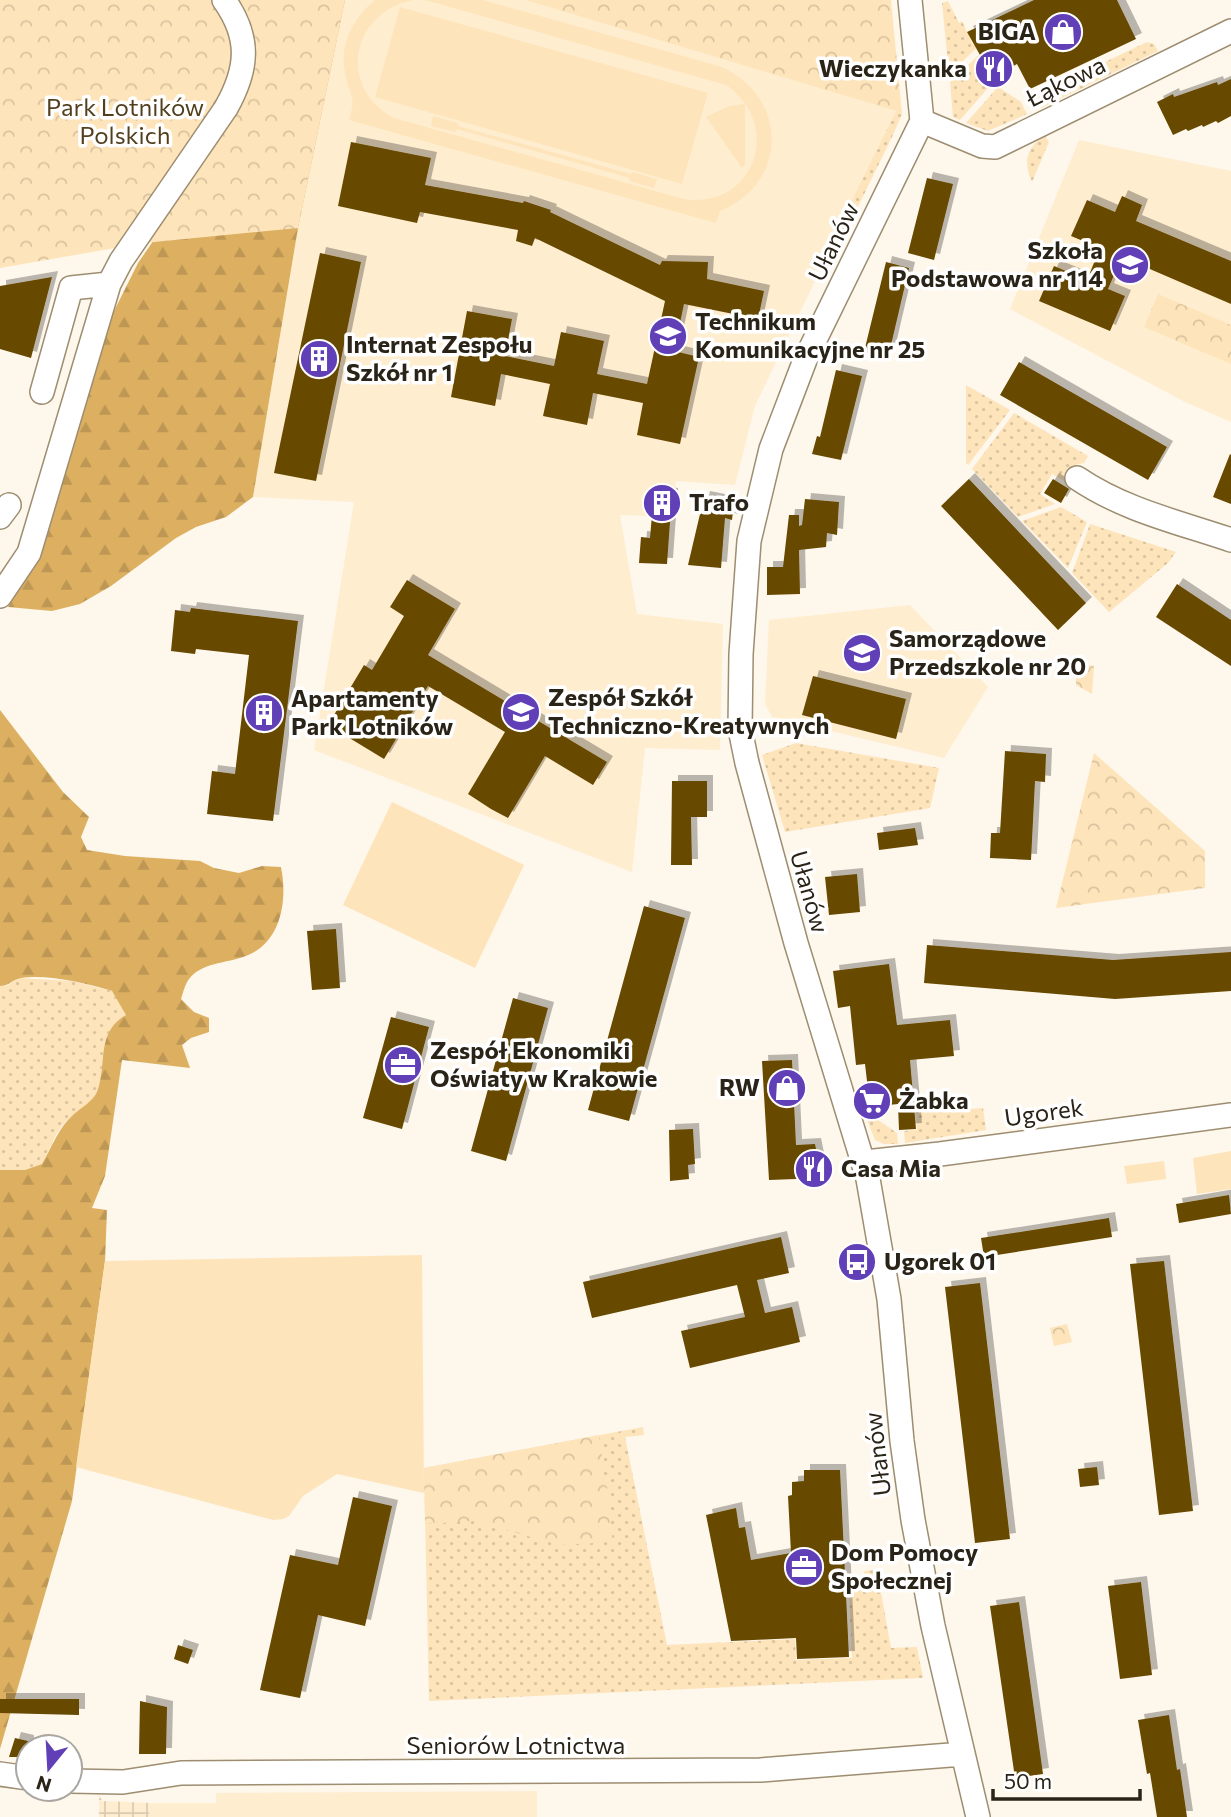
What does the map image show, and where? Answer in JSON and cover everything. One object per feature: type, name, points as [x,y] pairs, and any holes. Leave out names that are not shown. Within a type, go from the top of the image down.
[{"type":"street","points":[[0,596],[29,553],[109,284],[121,261],[226,108],[239,83],[243,68],[243,42],[239,26],[224,0]]},
{"type":"street","points":[[910,0],[922,121]]},
{"type":"street","name":"Łąkowa","points":[[922,121],[982,146],[995,146],[1231,31]]},
{"type":"street","name":"Ułanów","points":[[922,121],[805,360],[771,449],[749,541],[741,654],[740,729],[796,943],[865,1162],[889,1299],[902,1441],[913,1520],[933,1626],[978,1817]]},
{"type":"street","points":[[42,392],[71,288],[109,284]]},
{"type":"street","points":[[1077,478],[1108,498],[1231,540]]},
{"type":"street","name":"Ugorek","points":[[865,1162],[1231,1115]]},
{"type":"street","name":"Seniorów Lotnictwa","points":[[84,1781],[122,1782],[181,1773],[760,1770],[963,1754]]},
{"type":"shaded area","points":[[345,0],[525,0],[896,111],[821,263],[815,270],[815,281],[755,406],[735,485],[676,481],[674,491],[650,490],[648,516],[620,515],[637,614],[723,624],[720,750],[645,748],[632,872],[314,750],[354,502],[253,497],[298,228]]},
{"type":"shaded area","name":"Szkoła Podstawowa nr 114","points":[[1079,140],[1231,171],[1231,422],[1185,402],[1010,309]]},
{"type":"shaded area","name":"Samorządowe Przedszkole nr 20","points":[[910,605],[988,687],[944,758],[772,717],[765,704],[769,620]]},
{"type":"shaded area","points":[[537,1791],[537,1817],[149,1817],[149,1805],[152,1803],[216,1803],[216,1793]]},
{"type":"shaded area","points":[[99,1792],[102,1801],[152,1803],[149,1805],[149,1817],[99,1817]]},
{"type":"green space","name":"Park Lotników Polskich","points":[[0,0],[345,0],[298,228],[144,243],[0,268]]},
{"type":"green space","points":[[302,0],[345,0],[298,228],[253,497],[226,517],[196,527],[176,538],[111,586],[80,604],[52,611],[8,607],[36,563],[103,333],[138,263],[239,116]]},
{"type":"green space","points":[[375,0],[413,0],[392,7],[376,19],[365,35],[359,52],[359,71],[364,89],[376,105],[394,118],[684,199],[708,199],[728,191],[743,178],[753,161],[757,142],[754,121],[744,102],[726,85],[425,0],[483,0],[719,66],[742,79],[758,97],[768,117],[772,138],[769,160],[759,180],[743,198],[720,211],[716,223],[349,120],[352,100],[344,63],[346,42],[360,15]]},
{"type":"green space","points":[[525,0],[891,0],[902,114],[896,111]]},
{"type":"green space","points":[[948,1],[959,23],[962,21],[973,45],[983,42],[949,74],[942,3]]},
{"type":"green space","points":[[400,7],[708,93],[682,184],[375,97]]},
{"type":"green space","points":[[1147,42],[1154,44],[1158,51],[1041,108],[1034,96]]},
{"type":"green space","points":[[984,50],[986,66],[995,80],[960,120],[953,117],[950,82]]},
{"type":"green space","points":[[998,87],[1021,102],[1027,114],[988,131],[966,123]]},
{"type":"green space","points":[[745,104],[745,164],[742,168],[706,117],[729,106]]},
{"type":"green space","points":[[896,111],[902,114],[893,135],[830,264],[821,263]]},
{"type":"green space","points":[[433,116],[458,123],[458,126],[657,179],[654,188],[629,181],[630,178],[457,129],[455,132],[431,126]]},
{"type":"green space","points":[[1045,136],[1049,142],[1032,182],[1028,156],[1034,145]]},
{"type":"green space","points":[[1158,294],[1231,325],[1231,364],[1144,327]]},
{"type":"green space","points":[[966,385],[1010,410],[968,465],[966,463]]},
{"type":"green space","points":[[1014,413],[1088,456],[1084,463],[1075,465],[1066,482],[1052,474],[1040,494],[1055,504],[1018,517],[972,469]]},
{"type":"green space","points":[[1061,507],[1087,522],[1068,568],[1022,521]]},
{"type":"green space","points":[[1090,524],[1176,552],[1168,563],[1109,612],[1072,573]]},
{"type":"green space","points":[[1076,663],[1094,666],[1092,694],[1076,685]]},
{"type":"green space","points":[[0,710],[63,792],[89,817],[81,837],[87,850],[125,856],[200,861],[214,868],[239,873],[262,866],[281,867],[283,894],[279,920],[266,943],[243,957],[200,970],[188,981],[181,999],[194,1012],[209,1018],[209,1032],[191,1038],[182,1045],[190,1068],[122,1060],[105,1176],[92,1208],[107,1210],[105,1261],[72,1501],[0,1749],[0,1170],[25,1170],[42,1164],[64,1125],[97,1092],[106,1040],[116,1022],[126,1015],[112,991],[91,985],[55,978],[31,977],[0,986]]},
{"type":"green space","points":[[796,743],[939,768],[930,808],[785,832],[762,755]]},
{"type":"green space","points":[[1094,753],[1205,851],[1205,888],[1056,908]]},
{"type":"green space","points":[[392,802],[524,865],[475,968],[343,905]]},
{"type":"green space","points":[[19,978],[72,981],[112,991],[127,1015],[111,1030],[107,1040],[97,1092],[86,1106],[62,1126],[42,1164],[25,1170],[0,1170],[0,986],[6,986]]},
{"type":"green space","points":[[983,1108],[986,1130],[905,1143],[904,1131],[917,1130],[916,1110],[929,1109],[930,1112]]},
{"type":"green space","points":[[875,1118],[897,1133],[898,1144],[884,1144],[875,1140],[867,1120]]},
{"type":"green space","points":[[1231,1151],[1231,1189],[1197,1194],[1193,1158]]},
{"type":"green space","points":[[1164,1161],[1166,1179],[1127,1184],[1124,1166]]},
{"type":"green space","points":[[422,1255],[424,1493],[337,1474],[303,1496],[289,1516],[273,1520],[76,1467],[105,1261]]},
{"type":"green space","points":[[1067,1324],[1072,1342],[1054,1346],[1050,1328]]},
{"type":"green space","points":[[643,1427],[644,1435],[625,1437],[667,1645],[795,1639],[796,1660],[852,1658],[849,1589],[859,1584],[865,1571],[877,1570],[891,1648],[917,1647],[923,1678],[429,1701],[424,1468]]},
{"type":"green space","points":[[599,1435],[613,1542],[559,1545],[474,1521],[425,1524],[424,1468]]},
{"type":"building","points":[[1034,0],[1117,0],[1136,39],[1030,89],[1017,64],[993,78],[967,32]]},
{"type":"building","points":[[1231,79],[1231,116],[1218,123],[1216,121],[1188,131],[1186,129],[1173,135],[1157,102],[1173,94],[1174,97]]},
{"type":"building","points":[[351,142],[431,158],[425,185],[523,203],[524,201],[551,210],[550,212],[660,265],[662,261],[708,262],[707,279],[764,291],[758,319],[684,304],[674,351],[699,357],[680,444],[637,435],[643,403],[593,393],[587,425],[543,416],[550,384],[501,374],[495,406],[451,397],[467,311],[512,319],[505,356],[554,366],[561,332],[604,341],[597,374],[647,384],[665,301],[535,238],[532,246],[516,241],[518,230],[420,212],[417,223],[338,206]]},
{"type":"building","points":[[927,178],[953,184],[934,260],[908,253]]},
{"type":"building","points":[[1122,196],[1142,205],[1136,221],[1231,261],[1231,304],[1122,257],[1108,289],[1125,296],[1110,331],[1039,301],[1054,266],[1087,280],[1100,248],[1071,236],[1087,200],[1115,212]]},
{"type":"building","name":"Internat Zespołu Szkół nr 1","points":[[320,253],[361,262],[316,481],[274,473]]},
{"type":"building","points":[[886,262],[909,268],[888,358],[864,352]]},
{"type":"building","points":[[52,277],[31,358],[0,349],[0,286]]},
{"type":"building","points":[[1019,362],[1167,447],[1148,480],[1000,395]]},
{"type":"building","points":[[836,370],[862,376],[841,460],[812,454],[817,436],[820,437]]},
{"type":"building","points":[[1231,455],[1231,504],[1213,497]]},
{"type":"building","points":[[969,479],[1086,603],[1058,630],[941,506]]},
{"type":"building","points":[[1053,479],[1069,489],[1061,503],[1044,493]]},
{"type":"building","points":[[654,492],[672,494],[667,564],[639,563],[641,537],[650,538]]},
{"type":"building","points":[[704,497],[734,503],[732,520],[725,518],[721,568],[688,565]]},
{"type":"building","points":[[805,499],[839,502],[837,535],[827,533],[826,547],[799,550],[800,594],[767,595],[767,567],[783,567],[789,515],[799,515],[799,526],[802,525]]},
{"type":"building","points":[[407,580],[455,609],[428,655],[607,762],[593,785],[545,756],[508,818],[491,809],[468,794],[505,732],[428,686],[384,759],[328,725],[364,665],[372,670],[404,616],[390,607]]},
{"type":"building","points":[[1177,584],[1231,620],[1231,666],[1156,617]]},
{"type":"building","name":"Apartamenty Park Lotników","points":[[191,608],[298,621],[273,821],[207,814],[212,771],[235,774],[249,655],[196,649],[195,654],[171,651],[175,610],[190,612]]},
{"type":"building","points":[[813,676],[906,699],[896,739],[802,715]]},
{"type":"building","points":[[1005,751],[1046,754],[1045,782],[1035,781],[1031,860],[990,858],[991,833],[1000,833]]},
{"type":"building","points":[[672,781],[707,781],[707,817],[691,817],[692,865],[671,865]]},
{"type":"building","points":[[915,828],[918,845],[879,850],[877,833]]},
{"type":"building","points":[[857,874],[860,912],[829,915],[825,877]]},
{"type":"building","points":[[644,906],[685,918],[629,1121],[588,1110]]},
{"type":"building","points":[[336,929],[340,988],[312,990],[307,931]]},
{"type":"building","points":[[927,945],[1113,960],[1231,952],[1231,991],[1115,999],[924,983]]},
{"type":"building","points":[[889,964],[897,1025],[950,1020],[954,1056],[910,1060],[916,1129],[899,1130],[898,1104],[870,1107],[865,1064],[856,1065],[850,1006],[838,1008],[833,971]]},
{"type":"building","points":[[513,998],[548,1008],[506,1161],[471,1151]]},
{"type":"building","points":[[391,1017],[429,1027],[402,1129],[363,1118]]},
{"type":"building","points":[[792,1060],[796,1145],[815,1144],[822,1178],[769,1180],[762,1061]]},
{"type":"building","points":[[693,1129],[695,1164],[688,1165],[689,1179],[670,1181],[669,1130]]},
{"type":"building","points":[[1229,1195],[1231,1214],[1179,1223],[1176,1204]]},
{"type":"building","points":[[1109,1218],[1112,1237],[984,1257],[981,1238]]},
{"type":"building","points":[[781,1237],[789,1273],[757,1280],[765,1313],[792,1307],[800,1342],[690,1368],[681,1331],[745,1317],[737,1285],[592,1318],[583,1282]]},
{"type":"building","points":[[1164,1261],[1193,1511],[1159,1515],[1130,1264]]},
{"type":"building","points":[[980,1283],[1010,1539],[975,1543],[945,1287]]},
{"type":"building","points":[[1097,1467],[1099,1485],[1080,1487],[1078,1469]]},
{"type":"building","points":[[804,1470],[840,1470],[849,1657],[797,1659],[796,1638],[731,1641],[706,1515],[736,1508],[739,1528],[745,1527],[751,1560],[791,1553],[788,1496],[792,1495],[792,1482],[804,1481]]},
{"type":"building","points":[[353,1497],[392,1506],[365,1626],[318,1615],[300,1698],[260,1690],[290,1555],[338,1565]]},
{"type":"building","points":[[1141,1582],[1152,1675],[1120,1679],[1108,1586]]},
{"type":"building","points":[[1019,1602],[1043,1774],[1015,1778],[990,1606]]},
{"type":"building","points":[[178,1645],[193,1650],[188,1664],[174,1659]]},
{"type":"building","points":[[0,1699],[79,1699],[79,1715],[0,1713]]},
{"type":"building","points":[[140,1701],[167,1707],[166,1754],[139,1754]]},
{"type":"building","points":[[1169,1715],[1187,1817],[1157,1817],[1150,1773],[1147,1774],[1138,1720]]},
{"type":"building","points":[[14,1741],[14,1757],[9,1757]]},
{"type":"place","name":"BIGA","points":[[1063,32]]},
{"type":"place","name":"Wieczykanka","points":[[994,69]]},
{"type":"place","name":"Szkoła Podstawowa nr 114","points":[[1130,265]]},
{"type":"place","name":"Technikum Komunikacyjne nr 25","points":[[668,336]]},
{"type":"place","name":"Internat Zespołu Szkół nr 1","points":[[319,359]]},
{"type":"place","name":"Trafo","points":[[662,503]]},
{"type":"place","name":"Samorządowe Przedszkole nr 20","points":[[862,653]]},
{"type":"place","name":"Zespół Szkół Techniczno-Kreatywnych","points":[[521,712]]},
{"type":"place","name":"Apartamenty Park Lotników","points":[[264,713]]},
{"type":"place","name":"Zespół Ekonomiki Oświaty w Krakowie","points":[[403,1065]]},
{"type":"place","name":"RW","points":[[787,1088]]},
{"type":"place","name":"Żabka","points":[[872,1101]]},
{"type":"place","name":"Casa Mia","points":[[814,1169]]},
{"type":"place","name":"Ugorek 01","points":[[857,1262]]},
{"type":"place","name":"Dom Pomocy Społecznej","points":[[804,1567]]}]
